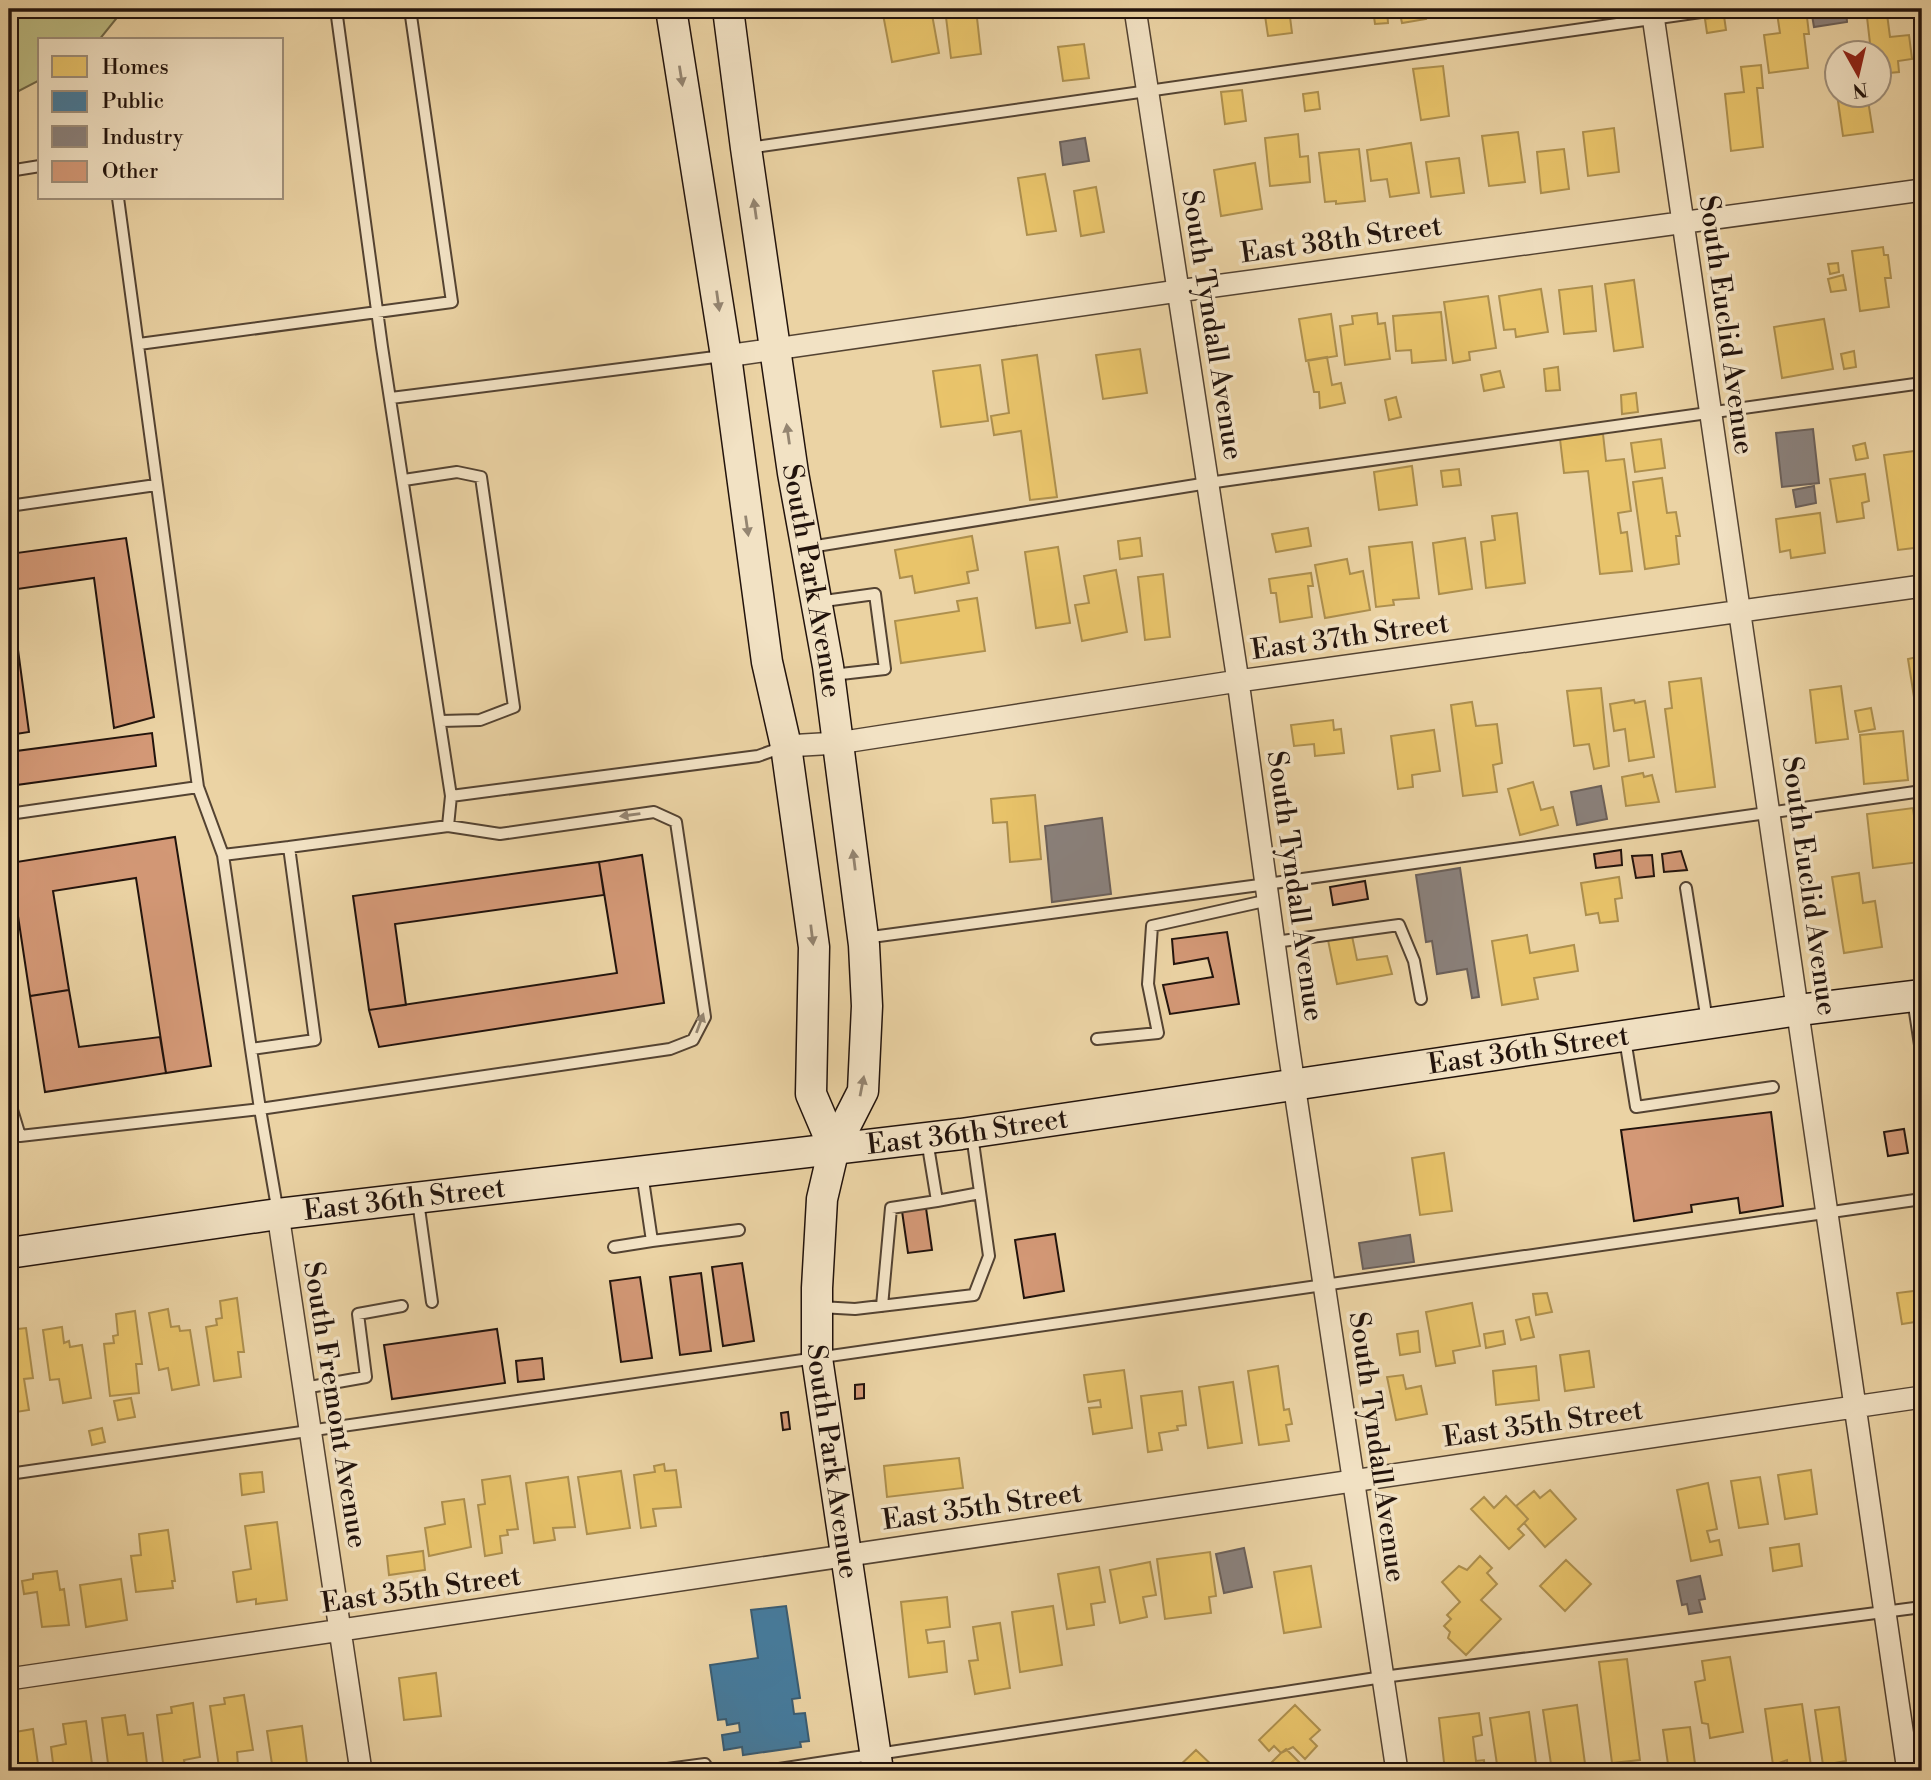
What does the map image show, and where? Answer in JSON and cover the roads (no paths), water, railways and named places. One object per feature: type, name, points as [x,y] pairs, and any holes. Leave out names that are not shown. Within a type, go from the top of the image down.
[{"type":"main road","name":"South Park Avenue","points":[[671,9],[726,356],[767,662],[786,746],[814,947],[811,1094],[834,1148]]},
{"type":"main road","name":"South Park Avenue","points":[[728,9],[775,349],[830,676],[863,938],[867,1006],[863,1091],[834,1148],[822,1199],[817,1358],[877,1763]]},
{"type":"main road","name":"East 36th Street","points":[[9,1253],[278,1214],[971,1133],[1799,1010],[1918,995]]},
{"type":"street","name":"South Tyndall Avenue","points":[[1135,9],[1238,681],[1397,1771]]},
{"type":"street","name":"South Euclid Avenue","points":[[1653,14],[1908,1771]]},
{"type":"street","name":"East 38th Street","points":[[726,356],[1178,291],[1922,190]]},
{"type":"street","name":"East 37th Street","points":[[786,746],[838,743],[1238,681],[1922,586]]},
{"type":"street","name":"South Fremont Avenue","points":[[278,1214],[361,1771]]},
{"type":"street","name":"East 35th Street","points":[[9,1679],[1922,1396]]},
{"type":"lane","points":[[336,9],[377,312],[441,721],[451,796],[448,826]]},
{"type":"lane","points":[[139,344],[452,302],[410,9]]},
{"type":"lane","points":[[746,148],[1653,14],[1722,9]]},
{"type":"lane","points":[[9,171],[38,166]]},
{"type":"lane","points":[[118,200],[198,787],[223,855],[278,1214]]},
{"type":"lane","points":[[391,398],[726,356]]},
{"type":"lane","points":[[807,548],[1208,483],[1922,383]]},
{"type":"lane","points":[[404,480],[457,472],[481,477],[514,707],[480,720],[441,721]]},
{"type":"lane","points":[[9,506],[156,485]]},
{"type":"lane","points":[[816,602],[875,594],[885,669],[830,676]]},
{"type":"lane","points":[[451,796],[758,755],[786,746]]},
{"type":"lane","points":[[9,814],[198,787]]},
{"type":"lane","points":[[863,938],[1268,892],[1770,812],[1922,791]]},
{"type":"lane","points":[[9,1100],[20,1136],[260,1109],[670,1049],[693,1040],[705,1017],[676,822],[654,812],[500,834],[448,826],[223,855]]},
{"type":"lane","points":[[251,1049],[314,1040],[289,847]]},
{"type":"lane","points":[[1686,888],[1708,1024]]},
{"type":"lane","points":[[1097,1039],[1158,1033],[1148,984],[1152,926],[1268,892]]},
{"type":"lane","points":[[1275,942],[1399,925],[1414,961],[1421,999]]},
{"type":"lane","points":[[1918,995],[1922,1058]]},
{"type":"lane","points":[[1624,1036],[1636,1107],[1773,1087]]},
{"type":"lane","points":[[817,1307],[855,1309],[974,1296],[989,1256],[971,1133]]},
{"type":"lane","points":[[927,1138],[937,1201]]},
{"type":"lane","points":[[641,1170],[652,1241]]},
{"type":"lane","points":[[882,1306],[891,1208],[980,1193]]},
{"type":"lane","points":[[418,1197],[432,1302]]},
{"type":"lane","points":[[9,1474],[1922,1199]]},
{"type":"lane","points":[[614,1247],[739,1230]]},
{"type":"lane","points":[[304,1388],[366,1377],[358,1314],[402,1306]]},
{"type":"lane","points":[[766,1771],[877,1763],[1383,1678],[1922,1607]]},
{"type":"lane","points":[[660,1770],[705,1764]]}]
